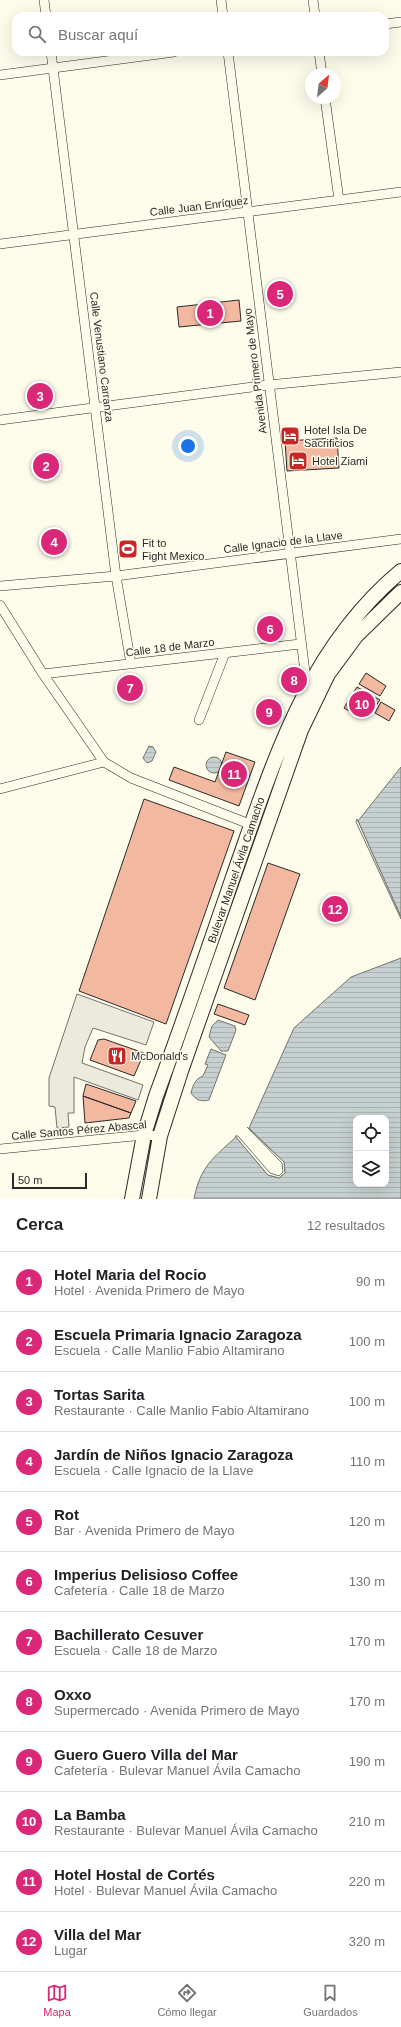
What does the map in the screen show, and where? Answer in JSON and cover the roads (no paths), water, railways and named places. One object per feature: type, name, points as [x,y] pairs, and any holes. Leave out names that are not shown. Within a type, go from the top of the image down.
[{"type":"main road","name":"Bulevar Manuel Ávila Camacho","points":[[132,1199],[144,1135],[156,1096],[283,740],[307,688],[351,620],[401,571]]},
{"type":"main road","name":"Bulevar Manuel Ávila Camacho","points":[[149,1199],[160,1136],[181,1071],[301,730],[328,674],[356,636],[401,592]]},
{"type":"street","points":[[44,0],[46,12]]},
{"type":"street","points":[[221,0],[222,12]]},
{"type":"street","points":[[313,0],[314,12]]},
{"type":"street","points":[[389,24],[401,22]]},
{"type":"street","name":"Calle Venustiano Carranza","points":[[52,56],[116,576],[131,664]]},
{"type":"street","points":[[0,75],[144,56]]},
{"type":"street","name":"Avenida Primero de Mayo","points":[[228,56],[300,644],[307,688]]},
{"type":"street","points":[[320,56],[321,68]]},
{"type":"street","points":[[326,104],[339,200]]},
{"type":"street","name":"Calle Juan Enríquez","points":[[0,244],[74,233],[401,192]]},
{"type":"street","points":[[0,420],[268,385],[401,372]]},
{"type":"street","name":"Calle Ignacio de la Llave","points":[[0,586],[116,576],[401,539]]},
{"type":"street","points":[[0,606],[43,674],[104,762],[131,778],[252,824]]},
{"type":"street","name":"Calle 18 de Marzo","points":[[43,674],[300,644]]},
{"type":"street","points":[[199,720],[225,653]]},
{"type":"street","points":[[0,789],[104,762]]},
{"type":"street","name":"Calle Santos Pérez Abascal","points":[[0,1149],[144,1135],[160,1136]]},
{"type":"place","name":"Rot","points":[[280,294]]},
{"type":"place","name":"Hotel Maria del Rocio","points":[[210,313]]},
{"type":"place","name":"Tortas Sarita","points":[[40,396]]},
{"type":"place","name":"Hotel Isla De Sacrificios","points":[[290,436]]},
{"type":"place","name":"Hotel Ziami","points":[[298,461]]},
{"type":"place","name":"Escuela Primaria Ignacio Zaragoza","points":[[46,466]]},
{"type":"place","name":"Jardín de Niños Ignacio Zaragoza","points":[[54,542]]},
{"type":"place","name":"Fit to Fight Mexico","points":[[128,549]]},
{"type":"place","name":"Imperius Delisioso Coffee","points":[[270,629]]},
{"type":"place","name":"Oxxo","points":[[294,680]]},
{"type":"place","name":"Bachillerato Cesuver","points":[[130,688]]},
{"type":"place","name":"La Bamba","points":[[362,704]]},
{"type":"place","name":"Guero Guero Villa del Mar","points":[[269,712]]},
{"type":"place","name":"Hotel Hostal de Cortés","points":[[234,774]]},
{"type":"place","name":"Villa del Mar","points":[[335,909]]},
{"type":"place","name":"McDonald's","points":[[117,1056]]}]
